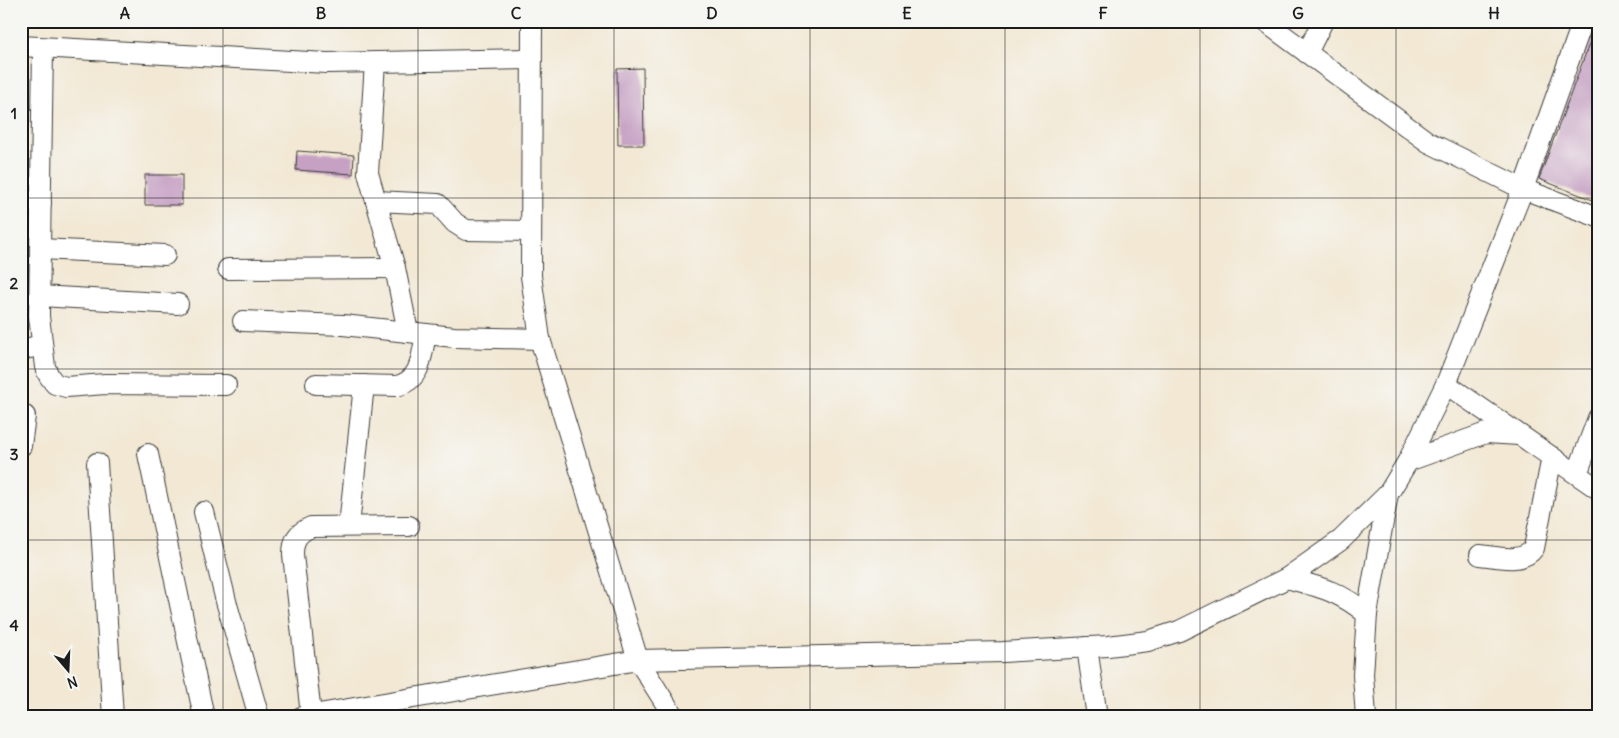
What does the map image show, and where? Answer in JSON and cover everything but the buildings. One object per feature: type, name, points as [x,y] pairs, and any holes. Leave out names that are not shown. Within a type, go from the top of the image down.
[{"type":"street","points":[[532,21],[531,276],[540,339],[638,660],[674,717]]},
{"type":"street","points":[[1264,21],[1428,142],[1523,189],[1598,217]]},
{"type":"street","points":[[1308,53],[1323,21]]},
{"type":"street","points":[[409,526],[311,527],[301,531],[296,537],[293,546],[306,716],[638,660],[1003,652],[1148,641],[1179,631],[1287,578],[1341,540],[1388,494],[1408,461],[1446,384],[1523,189],[1583,21]]},
{"type":"street","points":[[21,46],[326,63],[531,59]]},
{"type":"street","points":[[43,48],[31,202],[40,249],[42,345],[49,376],[54,384],[66,387],[105,384],[226,385]]},
{"type":"street","points":[[316,384],[397,386],[413,379],[417,333],[395,268],[368,173],[375,62]]},
{"type":"street","points":[[376,201],[438,204],[456,223],[466,230],[531,231]]},
{"type":"street","points":[[40,249],[165,255]]},
{"type":"street","points":[[228,269],[395,268]]},
{"type":"street","points":[[40,296],[178,304]]},
{"type":"street","points":[[243,321],[343,325],[454,337],[540,339]]},
{"type":"street","points":[[21,350],[42,345]]},
{"type":"street","points":[[1446,384],[1598,489]]},
{"type":"street","points":[[349,526],[364,385]]},
{"type":"street","points":[[21,446],[25,416]]},
{"type":"street","points":[[1577,474],[1598,418]]},
{"type":"street","points":[[1408,461],[1486,433],[1521,436]]},
{"type":"street","points":[[148,454],[204,717]]},
{"type":"street","points":[[1480,555],[1516,558],[1530,554],[1534,548],[1552,457]]},
{"type":"street","points":[[98,463],[113,717]]},
{"type":"street","points":[[1366,717],[1363,675],[1367,614],[1388,494]]},
{"type":"street","points":[[204,512],[226,600],[259,717]]},
{"type":"street","points":[[1287,578],[1334,591],[1367,614]]},
{"type":"street","points":[[1087,647],[1097,717]]}]
